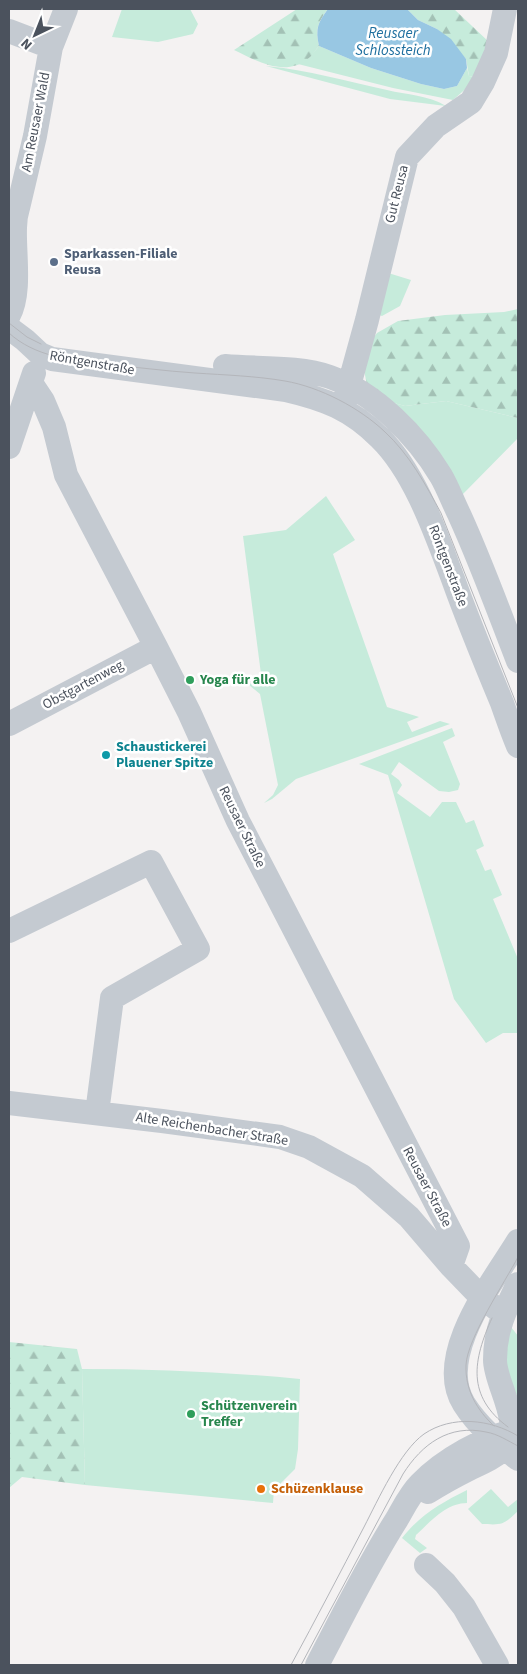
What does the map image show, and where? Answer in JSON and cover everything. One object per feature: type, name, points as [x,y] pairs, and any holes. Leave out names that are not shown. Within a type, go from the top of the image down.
[{"type":"street","name":"Am Reusaer Wald","points":[[9,315],[13,307],[15,293],[15,225],[13,208],[35,136],[51,47],[66,9]]},
{"type":"street","name":"Gut Reusa","points":[[345,397],[367,320],[407,157],[436,126],[471,102],[483,82],[496,53],[509,12]]},
{"type":"street","points":[[9,31],[51,47]]},
{"type":"street","points":[[9,447],[31,383],[29,341]]},
{"type":"street","name":"Röntgenstraße","points":[[29,341],[52,359],[72,363],[286,390],[316,397],[345,397],[375,402],[398,421],[441,476],[470,538],[518,661]]},
{"type":"street","name":"Reusaer Straße","points":[[31,383],[43,401],[54,426],[66,475],[189,712],[238,821],[390,1118],[458,1246],[451,1266]]},
{"type":"street","name":"Röntgenstraße","points":[[345,397],[381,438],[412,483],[440,544],[518,746]]},
{"type":"street","name":"Obstgartenweg","points":[[9,724],[156,647]]},
{"type":"street","points":[[9,931],[151,862],[198,949],[112,998],[97,1113]]},
{"type":"street","name":"Alte Reichenbacher Straße","points":[[9,1103],[280,1137],[309,1146],[362,1176],[409,1217],[451,1266],[483,1298],[503,1314]]},
{"type":"street","points":[[466,1460],[463,1403],[457,1385],[456,1357],[464,1333],[518,1241]]},
{"type":"street","points":[[509,1441],[511,1400],[498,1378],[495,1362],[496,1346],[503,1314],[518,1284]]},
{"type":"street","points":[[463,1403],[477,1422],[509,1441]]},
{"type":"street","points":[[317,1665],[379,1546],[399,1515],[466,1460],[509,1441]]},
{"type":"street","points":[[466,1460],[518,1470]]},
{"type":"street","points":[[426,1565],[445,1583],[464,1607],[497,1665]]},
{"type":"green space","points":[[122,9],[190,9],[198,24],[193,34],[158,42],[112,37]]},
{"type":"green space","points":[[297,9],[328,9],[318,26],[319,46],[309,58],[300,64],[290,67],[271,66],[234,50]]},
{"type":"green space","points":[[407,9],[454,9],[489,42],[478,78],[469,76],[466,59],[437,29],[418,20]]},
{"type":"green space","points":[[319,46],[371,68],[421,84],[444,89],[457,86],[467,68],[469,76],[478,78],[453,100],[393,88],[298,64],[309,58]]},
{"type":"green space","points":[[266,66],[312,73],[417,96],[446,106],[390,99]]},
{"type":"green space","points":[[385,272],[411,280],[400,306],[382,316],[379,315]]},
{"type":"green space","points":[[518,309],[518,418],[446,401],[405,406],[379,399],[367,385],[364,370],[369,344],[377,333],[398,321],[445,315],[504,312]]},
{"type":"green space","points":[[379,399],[405,406],[446,401],[518,418],[518,438],[462,495]]},
{"type":"green space","points":[[326,496],[355,540],[333,554],[387,707],[419,717],[407,722],[412,732],[440,721],[450,724],[296,779],[272,799],[264,803],[273,795],[278,785],[260,694],[249,685],[261,674],[243,536],[286,530]]},
{"type":"green space","points":[[452,728],[455,736],[443,742],[460,784],[458,790],[449,792],[439,791],[399,762],[391,774],[402,785],[397,793],[430,817],[442,802],[456,802],[466,823],[474,820],[484,846],[476,850],[485,871],[491,869],[502,895],[493,899],[518,959],[518,1033],[503,1033],[486,1043],[454,999],[388,775],[359,764]]},
{"type":"green space","points":[[508,1323],[518,1336],[518,1398],[505,1370]]},
{"type":"green space","points":[[9,1342],[77,1349],[82,1369],[85,1485],[22,1477],[9,1488]]},
{"type":"green space","name":"Schützenverein Treffer","points":[[82,1369],[191,1371],[300,1379],[298,1449],[295,1469],[274,1490],[273,1503],[85,1485]]},
{"type":"green space","points":[[491,1489],[508,1507],[518,1499],[518,1511],[502,1523],[482,1524],[468,1509]]},
{"type":"green space","points":[[467,1490],[467,1503],[452,1506],[445,1510],[416,1535],[415,1539],[427,1548],[420,1553],[402,1538],[432,1510]]},
{"type":"water","name":"Reusaer Schlossteich","points":[[328,9],[407,9],[418,20],[437,29],[451,39],[466,59],[467,68],[457,86],[444,89],[421,84],[371,68],[319,46],[318,26]]},
{"type":"tram line","points":[[9,323],[27,337],[41,344]]},
{"type":"tram line","points":[[9,333],[30,347],[66,359],[172,371],[263,378],[298,384],[339,400],[375,423],[402,450],[423,481],[441,513],[518,708]]},
{"type":"tram line","points":[[494,1426],[473,1399],[466,1374],[466,1365],[468,1354],[479,1326],[518,1257]]},
{"type":"tram line","points":[[492,1318],[481,1348],[477,1377],[479,1390],[485,1403],[494,1415],[508,1427]]},
{"type":"tram line","points":[[291,1665],[390,1477],[406,1452],[415,1442],[435,1428],[459,1422],[483,1423],[507,1430],[518,1436]]},
{"type":"tram line","points":[[301,1665],[403,1474],[419,1454],[438,1439],[460,1431],[473,1430],[490,1433],[518,1446]]},
{"type":"place","name":"Sparkassen-Filiale Reusa","points":[[54,262]]},
{"type":"place","name":"Yoga für alle","points":[[190,680]]},
{"type":"place","name":"Schaustickerei Plauener Spitze","points":[[106,755]]},
{"type":"place","name":"Schützenverein Treffer","points":[[191,1414]]},
{"type":"place","name":"Schüzenklause","points":[[261,1489]]}]
